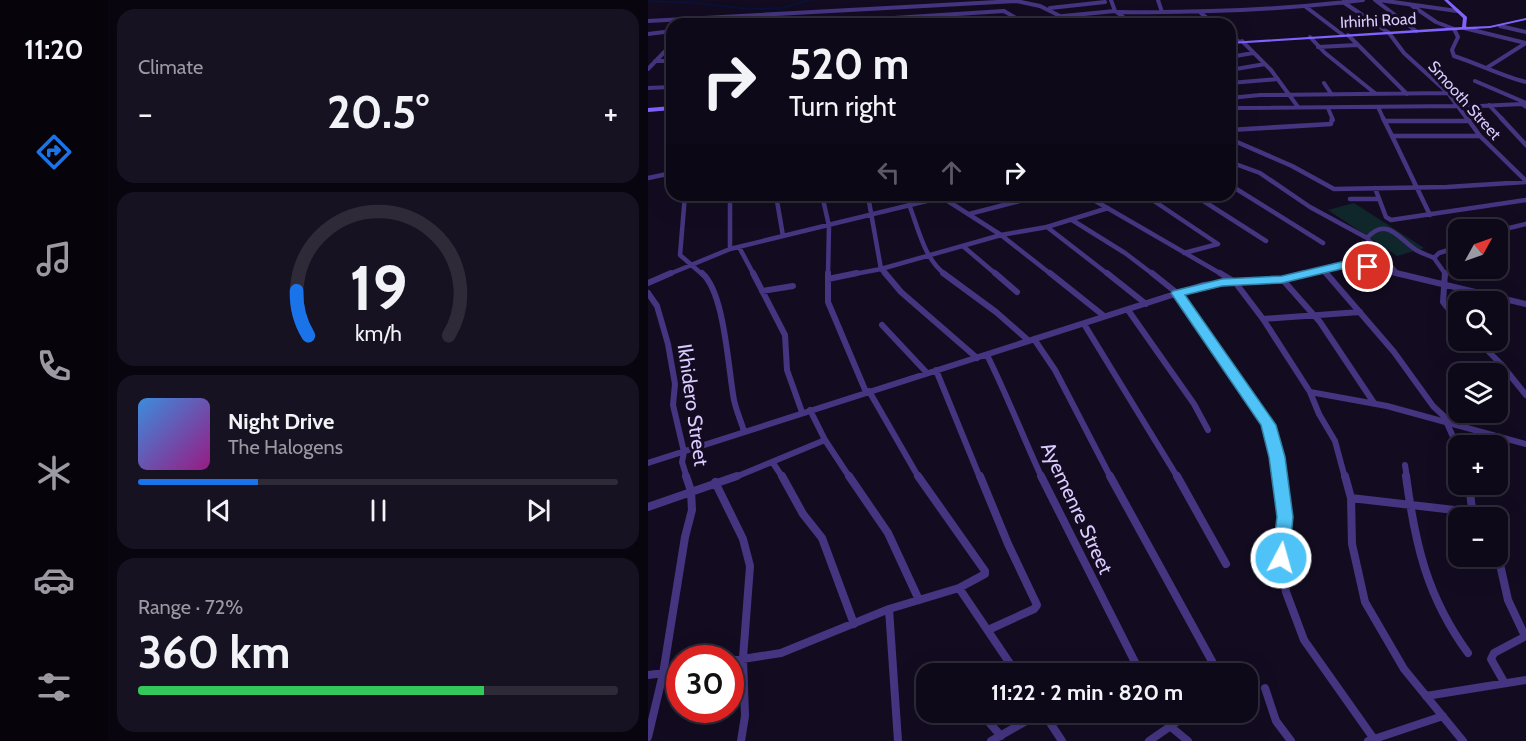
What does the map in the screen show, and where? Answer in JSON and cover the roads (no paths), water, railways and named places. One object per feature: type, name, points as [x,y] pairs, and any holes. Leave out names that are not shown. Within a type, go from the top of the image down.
[{"type":"street","points":[[1111,0],[1116,12],[1124,18]]},
{"type":"street","points":[[1158,0],[1162,12]]},
{"type":"street","points":[[1250,0],[1253,9]]},
{"type":"street","points":[[1305,0],[1308,6],[1346,35],[1398,82],[1407,94]]},
{"type":"street","points":[[1063,16],[1116,12],[1201,13],[1363,0]]},
{"type":"street","points":[[1377,0],[1457,11]]},
{"type":"street","points":[[1377,0],[1416,31]]},
{"type":"street","points":[[1414,0],[1418,6]]},
{"type":"street","points":[[1446,0],[1465,18],[1464,28],[1526,43]]},
{"type":"street","points":[[713,18],[1016,1],[1049,8],[1066,18]]},
{"type":"street","points":[[1049,8],[1105,2]]},
{"type":"street","name":"Smooth Street","points":[[1343,2],[1389,33],[1404,53],[1448,93],[1480,136],[1526,182]]},
{"type":"street","points":[[1411,5],[1436,22],[1454,29],[1458,37],[1452,50],[1454,56],[1488,67],[1501,76],[1526,81]]},
{"type":"street","points":[[924,18],[1004,11],[1016,18]]},
{"type":"street","points":[[1201,13],[1207,18]]},
{"type":"street","points":[[648,21],[666,20]]},
{"type":"street","name":"Irhirhi Road","points":[[1236,42],[1500,26],[1524,20]]},
{"type":"street","points":[[1500,26],[1526,32]]},
{"type":"street","points":[[648,34],[666,32]]},
{"type":"street","points":[[1310,37],[1330,59],[1362,80],[1376,94]]},
{"type":"street","points":[[1236,39],[1254,53],[1278,79],[1298,107]]},
{"type":"street","points":[[1488,67],[1526,43]]},
{"type":"street","points":[[1318,47],[1357,45]]},
{"type":"street","points":[[648,69],[666,50]]},
{"type":"street","points":[[1236,56],[1254,53]]},
{"type":"street","points":[[655,61],[666,61]]},
{"type":"street","points":[[1236,69],[1264,64]]},
{"type":"street","points":[[1236,82],[1278,79]]},
{"type":"street","points":[[1475,81],[1525,104]]},
{"type":"street","points":[[1324,83],[1332,94]]},
{"type":"street","points":[[648,88],[666,87]]},
{"type":"street","points":[[1236,98],[1288,94],[1448,93]]},
{"type":"street","points":[[1236,108],[1525,104]]},
{"type":"street","points":[[1489,105],[1526,145]]},
{"type":"street","points":[[1378,107],[1430,214]]},
{"type":"street","points":[[648,110],[666,108]]},
{"type":"street","points":[[1236,130],[1330,124],[1333,121],[1328,108]]},
{"type":"street","points":[[1385,121],[1470,121]]},
{"type":"street","points":[[1392,136],[1480,136]]},
{"type":"street","points":[[1236,142],[1292,166],[1329,188],[1526,182]]},
{"type":"street","points":[[1236,164],[1260,173],[1310,207],[1366,238],[1398,274]]},
{"type":"street","points":[[648,178],[666,174]]},
{"type":"street","points":[[1376,188],[1389,219],[1526,200]]},
{"type":"street","points":[[1236,189],[1323,243]]},
{"type":"street","points":[[1350,199],[1379,199]]},
{"type":"street","points":[[684,201],[680,255],[707,278],[714,295],[725,336],[734,400],[744,431]]},
{"type":"street","points":[[729,249],[730,201]]},
{"type":"street","points":[[777,201],[783,236]]},
{"type":"street","points":[[744,658],[781,652],[809,643],[889,609],[959,588],[985,574],[922,484],[902,445],[867,391],[831,311],[828,298],[830,226],[824,201]]},
{"type":"street","points":[[869,201],[881,269],[902,292],[977,358]]},
{"type":"street","points":[[648,283],[729,249],[910,207],[927,201]]},
{"type":"street","points":[[949,201],[1001,235],[1104,316]]},
{"type":"street","points":[[969,214],[1020,201]]},
{"type":"street","points":[[1097,201],[1235,282],[1263,319],[1310,392],[1319,414],[1335,441],[1351,498],[1352,544],[1365,602],[1404,669],[1463,741]]},
{"type":"street","points":[[1154,201],[1218,244],[1184,253]]},
{"type":"street","points":[[1203,201],[1266,241]]},
{"type":"street","points":[[910,207],[929,257],[936,268],[1032,340],[1055,370],[1074,410],[1213,663]]},
{"type":"street","points":[[828,279],[929,257],[1001,235],[1047,227],[1108,208]]},
{"type":"street","points":[[1072,220],[1125,253],[1177,293],[1268,425],[1277,457],[1285,517],[1281,558],[1286,592],[1304,640],[1371,740],[1443,716]]},
{"type":"street","points":[[1508,228],[1526,224]]},
{"type":"street","points":[[1047,227],[1146,304]]},
{"type":"street","points":[[1366,238],[1372,231],[1387,229],[1404,238],[1421,253],[1434,258],[1446,275],[1446,284],[1442,293],[1443,302],[1448,308]]},
{"type":"street","points":[[739,247],[785,335],[787,370],[806,411],[888,533],[919,600]]},
{"type":"street","points":[[964,247],[1017,292]]},
{"type":"street","points":[[1434,258],[1439,253],[1448,250]]},
{"type":"street","points":[[648,464],[867,391],[1203,285],[1282,279],[1341,265],[1368,267],[1526,304]]},
{"type":"street","points":[[1323,270],[1394,352],[1433,406],[1448,422]]},
{"type":"street","points":[[1282,279],[1316,317],[1354,376],[1377,404]]},
{"type":"street","points":[[762,291],[793,286]]},
{"type":"street","name":"Ikhidero Street","points":[[648,293],[657,306],[668,344],[675,384],[673,405],[684,452],[682,462],[691,491],[692,510],[685,537],[663,674],[648,737]]},
{"type":"street","points":[[1128,310],[1194,404],[1208,430]]},
{"type":"street","points":[[1263,319],[1294,316],[1334,317],[1360,312]]},
{"type":"street","points":[[1084,324],[1190,497],[1226,564]]},
{"type":"street","points":[[882,325],[927,373]]},
{"type":"street","points":[[1488,351],[1502,364],[1526,395]]},
{"type":"street","name":"Ayemenre Street","points":[[987,355],[1008,396],[1017,424],[1065,527],[1135,663]]},
{"type":"street","points":[[936,370],[1008,544],[1037,605],[1034,609],[988,630]]},
{"type":"street","points":[[1310,392],[1377,404],[1448,422]]},
{"type":"street","points":[[1452,423],[1526,444]]},
{"type":"street","points":[[648,507],[773,463],[825,440]]},
{"type":"street","points":[[773,463],[791,489],[803,514],[822,538],[854,624]]},
{"type":"street","points":[[1405,465],[1409,503],[1426,576],[1441,612],[1468,653]]},
{"type":"street","points":[[715,482],[743,539],[750,566],[743,645]]},
{"type":"street","points":[[1351,498],[1448,509]]},
{"type":"street","points":[[1499,567],[1508,600],[1526,636],[1494,654],[1491,659],[1504,682]]},
{"type":"street","points":[[959,588],[1010,663]]},
{"type":"street","points":[[889,609],[898,741]]},
{"type":"street","points":[[648,675],[666,673]]},
{"type":"street","points":[[1426,696],[1526,680]]},
{"type":"street","points":[[1265,688],[1276,721],[1291,741]]},
{"type":"street","points":[[744,697],[744,722]]},
{"type":"street","points":[[741,741],[744,723]]},
{"type":"street","points":[[990,723],[1001,736]]},
{"type":"street","points":[[990,741],[1023,723]]},
{"type":"street","points":[[1050,723],[1062,741]]},
{"type":"street","points":[[1170,723],[1188,741]]},
{"type":"street","points":[[1149,741],[1176,723]]},
{"type":"waterway","points":[[648,1],[697,3],[749,9],[781,8],[810,0]]}]
